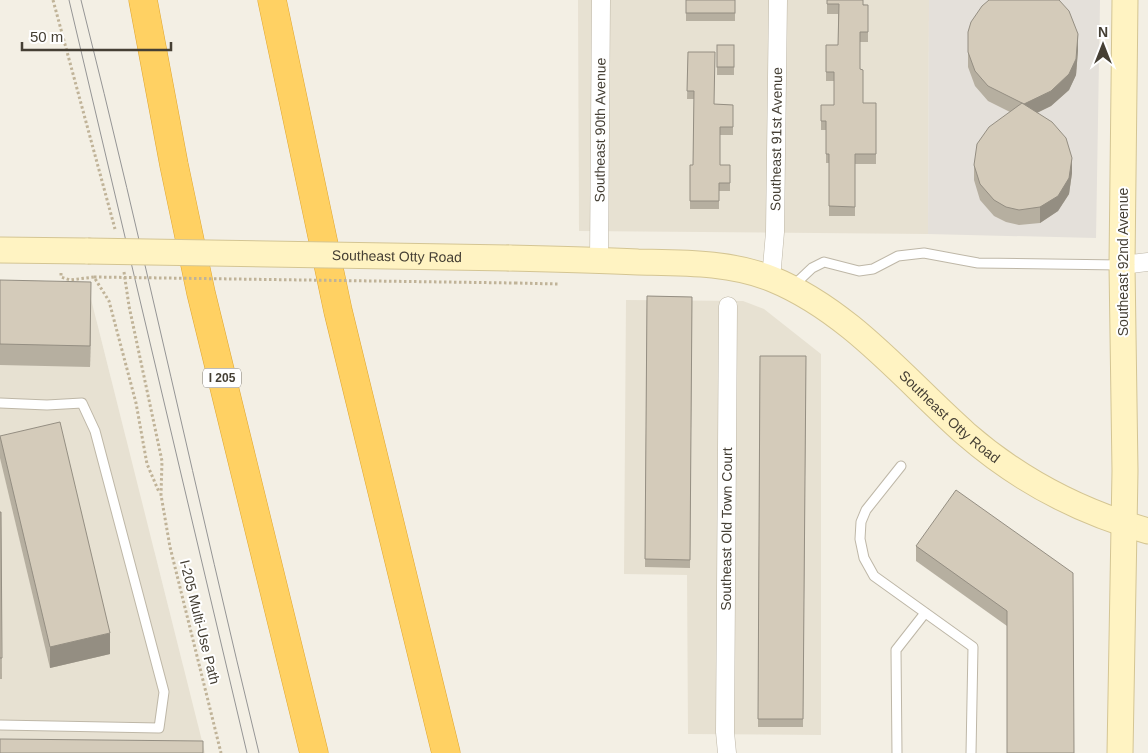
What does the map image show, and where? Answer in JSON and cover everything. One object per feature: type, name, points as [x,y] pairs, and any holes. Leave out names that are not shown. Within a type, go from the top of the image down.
[{"type":"highway","name":"I 205","points":[[143,0],[174,165],[202,293],[314,753]]},
{"type":"highway","points":[[272,0],[338,311],[446,753]]},
{"type":"highway","points":[[290,0],[290,90]]},
{"type":"street","name":"Southeast 90th Avenue","points":[[599,260],[601,0]]},
{"type":"street","name":"Southeast 91st Avenue","points":[[778,0],[775,232],[781,283]]},
{"type":"street","name":"Southeast 92nd Avenue","points":[[1120,753],[1124,524],[1122,265],[1125,0]]},
{"type":"street","name":"Southeast Otty Road","points":[[0,250],[599,260],[720,266],[742,270],[781,283],[849,325],[968,435],[1025,479],[1053,496],[1124,524],[1148,531]]},
{"type":"street","points":[[1122,265],[1148,262]]},
{"type":"street","name":"Southeast Old Town Court","points":[[727,753],[728,306]]},
{"type":"lane","points":[[781,283],[824,262],[859,271],[874,269],[898,256],[924,253],[978,263],[1122,265]]},
{"type":"lane","points":[[0,403],[46,405],[82,403],[95,431],[164,692],[159,728],[0,725]]},
{"type":"lane","points":[[901,466],[866,510],[861,522],[860,539],[864,558],[874,576],[973,647],[971,753]]},
{"type":"lane","points":[[897,753],[896,650],[925,613]]},
{"type":"path","name":"Southeast Otty Road","points":[[94,277],[515,283]]},
{"type":"path","name":"I-205 Multi-Use Path","points":[[94,277],[109,300],[136,403],[147,464],[160,495],[175,569],[221,753]]},
{"type":"shaded area","points":[[578,0],[929,0],[928,234],[579,231]]},
{"type":"shaded area","points":[[929,0],[1100,0],[1096,238],[928,234]]},
{"type":"shaded area","points":[[0,290],[89,291],[205,753],[0,753]]},
{"type":"shaded area","points":[[626,300],[743,301],[764,309],[821,354],[821,735],[688,734],[687,575],[624,574]]},
{"type":"building","points":[[686,0],[735,0],[735,13],[686,13]]},
{"type":"building","points":[[827,0],[863,0],[863,5],[868,5],[868,32],[860,32],[860,69],[863,70],[863,103],[876,103],[876,154],[855,154],[855,207],[829,206],[829,154],[826,154],[826,121],[821,121],[821,105],[834,105],[834,72],[826,72],[826,45],[838,45],[839,4],[827,4]]},
{"type":"building","points":[[989,0],[1059,0],[1069,11],[1078,34],[1076,59],[1069,74],[1051,91],[1024,104],[988,86],[975,71],[968,52],[968,32],[971,22],[982,6]]},
{"type":"building","points":[[717,45],[734,45],[734,67],[717,67]]},
{"type":"building","points":[[688,52],[715,52],[714,104],[733,105],[733,127],[720,127],[720,165],[730,165],[730,183],[719,183],[719,201],[690,201],[690,165],[693,165],[694,91],[687,91]]},
{"type":"building","points":[[1022,103],[1052,122],[1066,138],[1072,158],[1069,178],[1058,196],[1040,207],[1019,210],[1006,207],[994,200],[980,184],[974,165],[977,144],[989,127]]},
{"type":"building","points":[[0,280],[91,282],[90,346],[0,344]]},
{"type":"building","points":[[647,296],[692,297],[690,560],[645,559]]},
{"type":"building","points":[[760,356],[806,356],[803,719],[758,719]]},
{"type":"building","points":[[60,422],[110,633],[50,647],[0,436]]},
{"type":"building","points":[[956,490],[1073,573],[1074,753],[1007,753],[1007,611],[916,546]]},
{"type":"building","points":[[1,512],[2,658],[0,658]]},
{"type":"building","points":[[0,739],[203,741],[203,753],[0,753]]},
{"type":"tram line","points":[[69,0],[247,753]]},
{"type":"tram line","points":[[81,0],[127,188],[259,753]]}]
